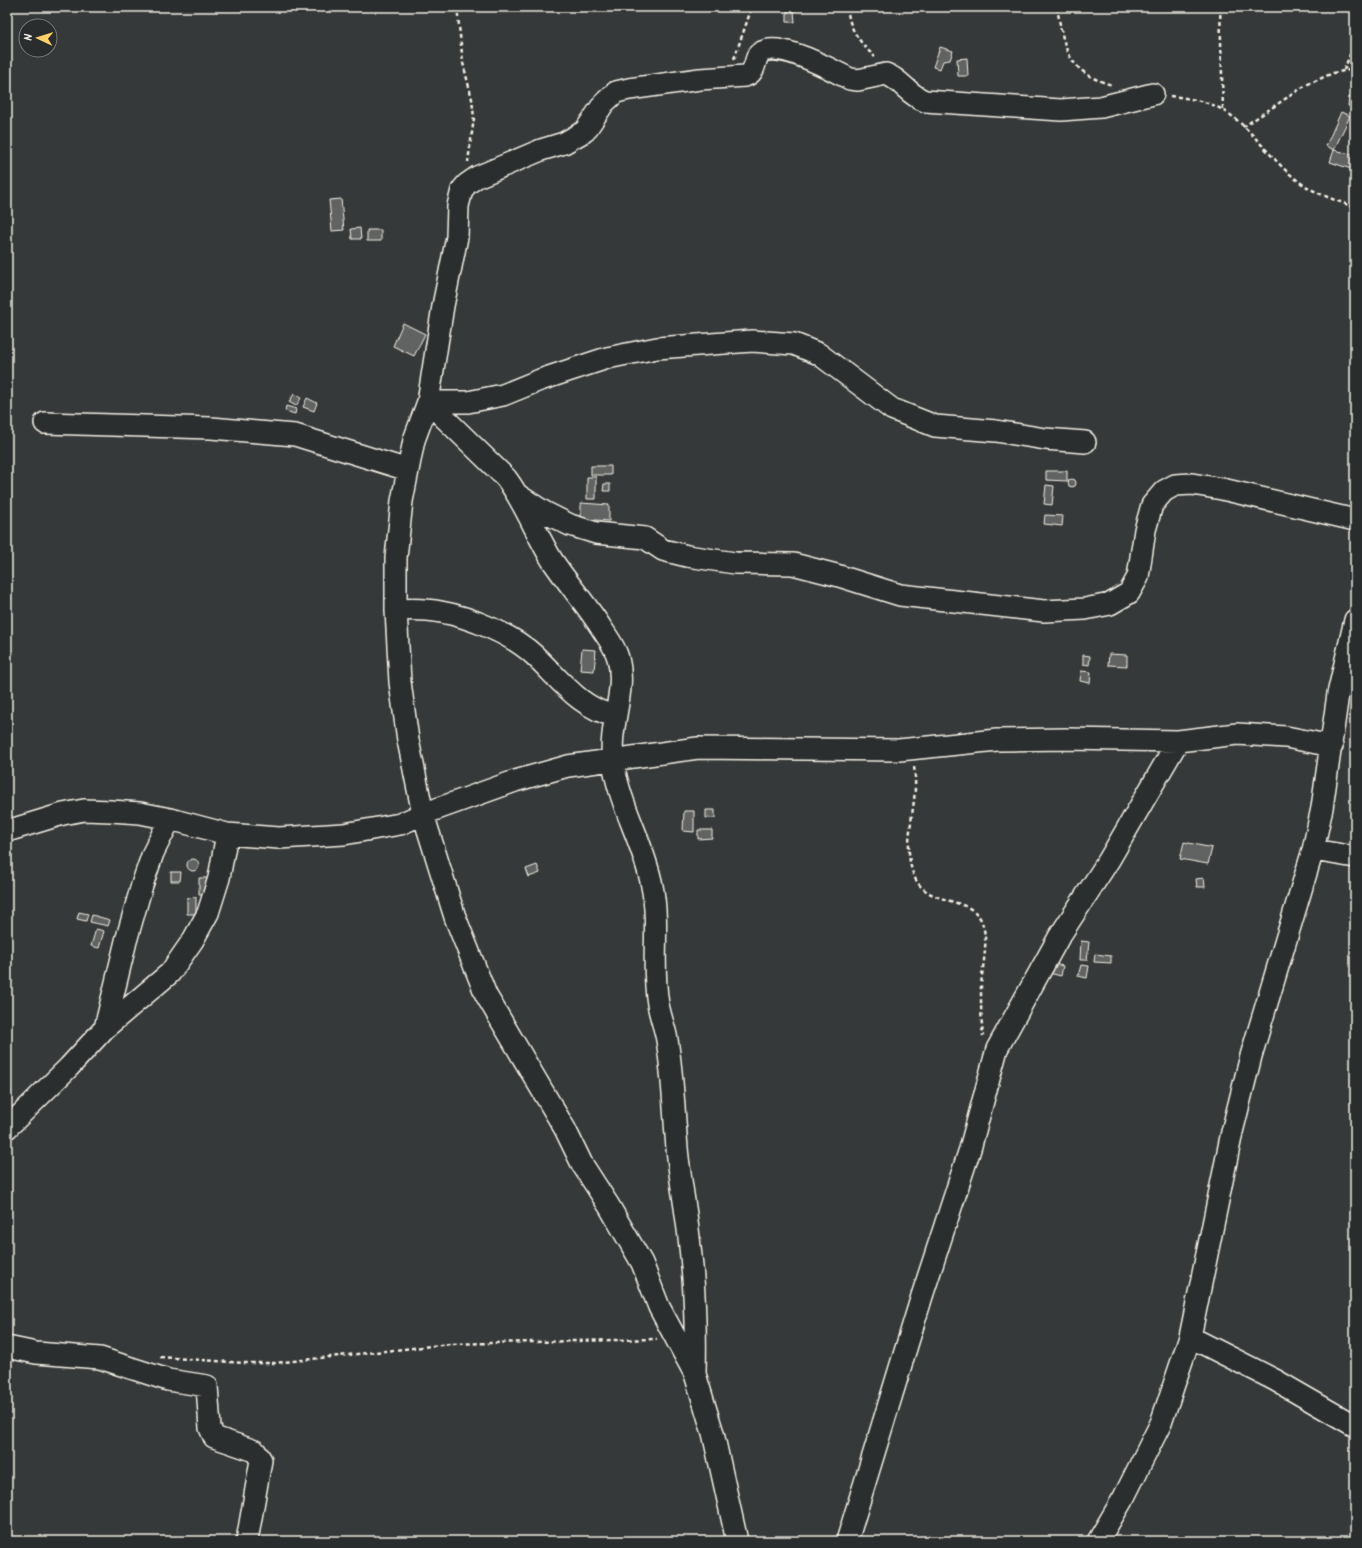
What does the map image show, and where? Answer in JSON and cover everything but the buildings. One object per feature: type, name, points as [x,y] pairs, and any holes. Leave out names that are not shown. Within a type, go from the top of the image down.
[{"type":"street","points":[[737,1541],[713,1433],[695,1374],[659,1307],[642,1263],[609,1206],[582,1164],[565,1129],[486,995],[455,917],[423,814],[400,682],[396,610],[397,531],[414,440],[428,402],[443,306],[457,237],[459,198],[467,184],[477,177],[564,142],[585,131],[604,102],[616,92],[650,86],[750,75],[758,55],[766,50],[790,52],[804,56],[850,79],[858,80],[886,74],[898,81],[916,98],[925,101],[1061,110],[1101,107],[1153,94]]},
{"type":"street","points":[[428,402],[468,402],[503,395],[540,380],[607,358],[657,348],[752,341],[794,344],[819,354],[892,409],[935,426],[996,431],[1045,439],[1085,442]]},
{"type":"street","points":[[428,402],[506,478],[518,495],[531,524],[553,562],[593,615],[615,649],[621,677],[612,742],[613,760],[622,799],[638,837],[647,863],[653,888],[656,916],[654,959],[658,1004],[667,1040],[677,1150],[690,1246],[695,1302],[695,1374]]},
{"type":"street","points":[[45,423],[211,428],[295,435],[408,470]]},
{"type":"street","points":[[518,495],[546,513],[570,525],[596,533],[645,538],[663,550],[687,556],[735,563],[793,564],[836,575],[894,594],[1044,611],[1085,609],[1110,604],[1129,593],[1138,577],[1145,530],[1152,505],[1164,491],[1175,485],[1192,484],[1222,489],[1355,520]]},
{"type":"street","points":[[396,610],[418,609],[442,612],[492,630],[516,642],[533,654],[569,691],[590,708],[616,716]]},
{"type":"street","points":[[1098,1541],[1124,1497],[1161,1423],[1190,1337],[1232,1132],[1251,1056],[1313,850],[1332,746],[1338,694],[1355,620]]},
{"type":"street","points":[[7,831],[63,814],[84,810],[140,813],[170,819],[227,834],[279,838],[344,834],[400,824],[423,814],[515,781],[568,766],[698,748],[899,750],[997,740],[1035,739],[1178,741],[1237,734],[1286,737],[1332,746]]},
{"type":"street","points":[[847,1541],[922,1296],[970,1149],[997,1049],[1059,937],[1109,860],[1178,741]]},
{"type":"street","points":[[105,1028],[126,941],[142,885],[153,853],[170,819]]},
{"type":"street","points":[[7,1128],[69,1067],[105,1028],[170,973],[193,940],[208,913],[219,878],[227,834]]},
{"type":"street","points":[[1313,850],[1355,857]]},
{"type":"street","points":[[1190,1337],[1276,1380],[1355,1426]]},
{"type":"street","points":[[7,1347],[53,1355],[100,1358],[168,1380],[207,1386],[210,1428],[214,1438],[255,1451],[261,1460],[247,1541]]},
{"type":"path","points":[[457,7],[463,63],[472,99],[474,118],[469,145],[467,184]]},
{"type":"path","points":[[727,77],[752,7]]},
{"type":"path","points":[[848,7],[847,18],[852,30],[880,62],[886,74]]},
{"type":"path","points":[[1057,7],[1063,40],[1071,59],[1080,71],[1101,82],[1114,85]]},
{"type":"path","points":[[1220,7],[1223,110]]},
{"type":"path","points":[[1344,71],[1355,42]]},
{"type":"path","points":[[1243,127],[1306,85],[1333,73],[1355,69]]},
{"type":"path","points":[[1153,94],[1194,99],[1223,110],[1243,127],[1301,183],[1312,191],[1355,207]]},
{"type":"path","points":[[910,749],[916,782],[915,801],[910,831],[911,857],[914,877],[923,888],[935,897],[974,911],[980,920],[985,937],[982,986],[984,1043]]},
{"type":"path","points":[[156,1357],[243,1363],[275,1363],[450,1344],[676,1339]]}]
